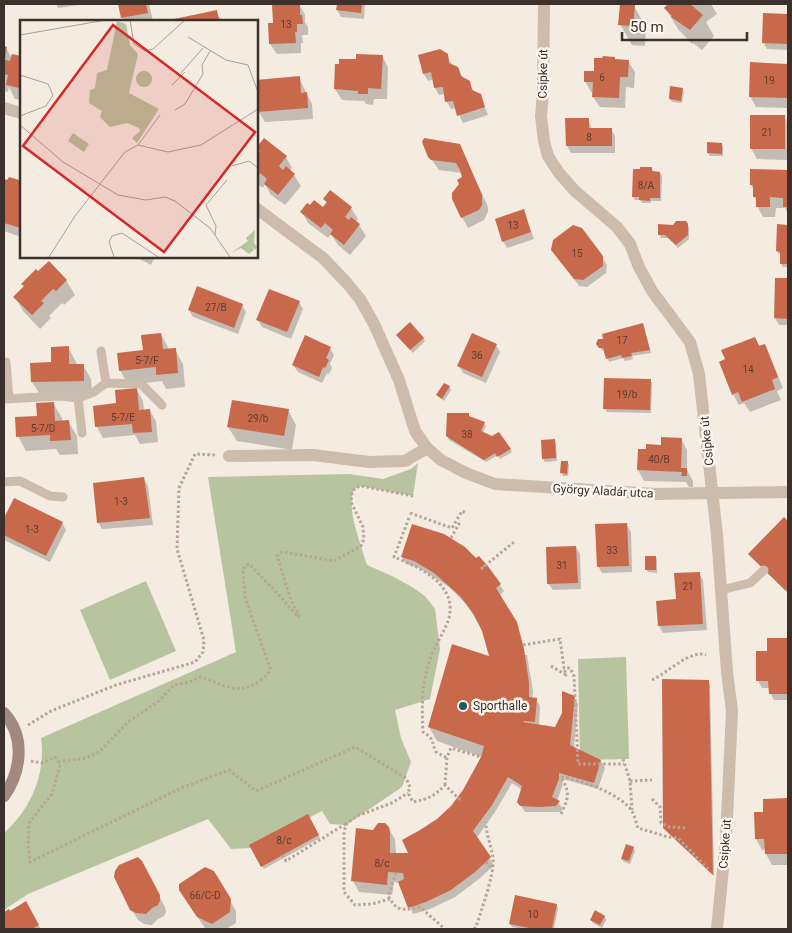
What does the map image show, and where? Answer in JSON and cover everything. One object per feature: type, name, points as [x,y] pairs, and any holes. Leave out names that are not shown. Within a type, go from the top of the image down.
[{"type":"street","name":"Csipke út","points":[[544,4],[544,93],[542,116],[544,141],[548,156],[559,174],[575,191],[617,226],[630,244],[639,267],[652,291],[690,342],[699,374],[732,711],[726,839],[717,929]]},
{"type":"street","points":[[4,108],[20,114]]},
{"type":"street","name":"György Aladár utca","points":[[258,209],[323,258],[360,299],[374,324],[399,380],[416,431],[427,448],[441,460],[466,473],[494,484],[656,494],[788,492]]},
{"type":"street","points":[[229,456],[313,455],[369,462],[405,461],[427,448]]},
{"type":"street","points":[[4,713],[16,733],[20,758],[11,786],[4,796]]},
{"type":"lane","points":[[101,351],[106,383]]},
{"type":"lane","points":[[6,362],[6,399],[60,396],[78,398],[94,392],[106,383],[141,384],[162,405]]},
{"type":"lane","points":[[78,398],[82,433]]},
{"type":"lane","points":[[4,482],[20,481],[50,496],[63,497]]},
{"type":"lane","points":[[721,590],[750,583],[764,570]]},
{"type":"path","points":[[16,733],[52,710],[116,685],[196,662],[203,652],[204,640],[177,549],[179,488],[195,454],[229,456]]},
{"type":"path","points":[[58,762],[86,758],[99,752],[128,722],[159,701],[174,685],[200,678],[236,690],[258,682],[268,674],[270,668],[244,597],[243,570],[245,566],[250,564],[298,617],[299,615],[291,600],[277,556],[278,554],[284,552],[334,561],[361,546],[364,539],[364,527],[351,502],[352,492],[355,488],[361,486],[412,496]]},
{"type":"path","points":[[410,512],[452,528],[462,511],[466,513]]},
{"type":"path","points":[[409,518],[394,556],[431,575],[446,595],[450,607],[450,615],[427,666],[422,710],[423,732],[430,736],[436,752],[447,758]]},
{"type":"path","points":[[451,538],[460,522]]},
{"type":"path","points":[[481,569],[514,542]]},
{"type":"path","points":[[523,645],[560,639],[566,675],[551,666]]},
{"type":"path","points":[[652,680],[692,655],[701,653],[706,655]]},
{"type":"path","points":[[564,668],[570,668],[574,676],[578,764],[624,764]]},
{"type":"path","points":[[47,760],[54,756],[60,766],[52,794],[29,823],[28,844],[30,862],[181,788],[229,770],[256,791],[355,747],[406,778],[410,787],[408,794],[392,803],[357,816],[286,861],[282,855]]},
{"type":"path","points":[[408,794],[413,802],[429,799],[437,794],[445,785],[447,758],[452,748],[481,757]]},
{"type":"path","points":[[623,759],[630,781],[632,811],[638,828],[678,838],[709,869]]},
{"type":"path","points":[[560,814],[566,803],[568,789],[561,777],[575,778],[598,787],[632,811]]},
{"type":"path","points":[[630,781],[652,780]]},
{"type":"path","points":[[445,785],[460,800]]},
{"type":"path","points":[[652,799],[660,807],[661,823],[669,827],[686,828]]},
{"type":"path","points":[[474,929],[492,870],[493,858],[486,833],[486,822]]},
{"type":"path","points":[[347,823],[344,831],[344,892],[355,905],[372,904],[390,899]]},
{"type":"path","points":[[486,862],[492,870]]},
{"type":"path","points":[[396,873],[388,896],[393,906],[401,910],[420,907],[445,929]]},
{"type":"green space","points":[[418,463],[413,496],[361,486],[355,488],[352,495],[355,526],[367,565],[412,587],[425,596],[435,609],[440,649],[430,699],[395,710],[401,738],[411,762],[402,787],[346,825],[330,824],[322,811],[250,848],[231,849],[208,819],[28,894],[4,910],[4,833],[14,824],[29,802],[39,778],[42,751],[41,738],[236,652],[208,477],[349,474],[383,479],[411,469]]},
{"type":"green space","points":[[146,581],[176,651],[110,680],[80,610]]},
{"type":"green space","points":[[626,657],[629,759],[580,760],[578,659]]},
{"type":"building","points":[[118,4],[146,4],[148,13],[121,18]]},
{"type":"building","points":[[272,4],[300,4],[300,15],[302,15],[303,24],[297,24],[297,32],[295,32],[296,43],[269,44],[268,23],[273,23]]},
{"type":"building","points":[[337,4],[362,4],[361,13],[336,10]]},
{"type":"building","points":[[620,4],[635,5],[633,26],[618,25]]},
{"type":"building","points":[[668,4],[690,4],[703,15],[690,30],[671,17],[664,8]]},
{"type":"building","points":[[217,10],[219,20],[174,20]]},
{"type":"building","points":[[763,13],[788,14],[788,44],[762,43]]},
{"type":"building","points":[[4,46],[7,47],[5,60],[10,61],[12,54],[20,56],[19,88],[6,85],[8,75],[4,74]]},
{"type":"building","points":[[440,49],[448,54],[449,63],[458,67],[461,76],[470,81],[472,90],[481,94],[485,107],[457,116],[453,101],[445,102],[443,87],[434,88],[431,72],[423,74],[418,55]]},
{"type":"building","points":[[356,54],[383,55],[381,89],[368,88],[368,94],[358,94],[358,91],[334,89],[335,64],[339,64],[339,59],[356,59]]},
{"type":"building","points":[[603,56],[629,60],[628,77],[620,77],[619,98],[592,97],[593,82],[584,82],[584,71],[594,71],[594,58],[602,58]]},
{"type":"building","points":[[750,62],[788,64],[788,98],[749,97]]},
{"type":"building","points":[[300,76],[301,93],[307,92],[308,108],[258,112],[258,80]]},
{"type":"building","points":[[670,86],[683,88],[681,101],[669,99]]},
{"type":"building","points":[[750,115],[785,115],[785,149],[750,149]]},
{"type":"building","points":[[565,118],[589,118],[589,128],[612,128],[612,146],[566,146]]},
{"type":"building","points":[[264,138],[287,156],[279,166],[283,170],[286,166],[295,174],[278,195],[264,184],[267,179],[260,173],[258,175],[258,154],[260,151],[258,146]]},
{"type":"building","points":[[424,138],[460,144],[482,195],[482,205],[479,210],[461,218],[452,199],[452,193],[459,184],[457,180],[462,177],[460,170],[456,163],[431,160],[422,142]]},
{"type":"building","points":[[707,142],[722,143],[722,154],[707,153]]},
{"type":"building","points":[[640,167],[652,167],[652,171],[660,172],[660,198],[650,198],[650,201],[639,200],[639,197],[632,197],[633,169],[640,169]]},
{"type":"building","points":[[750,169],[788,170],[788,207],[783,207],[783,198],[770,197],[770,207],[756,207],[756,197],[753,197],[753,185],[750,185]]},
{"type":"building","points":[[9,177],[19,180],[20,178],[20,228],[4,223],[4,179],[7,180]]},
{"type":"building","points":[[330,190],[352,207],[345,217],[349,220],[351,217],[360,224],[344,245],[330,234],[333,230],[325,223],[321,228],[300,212],[307,203],[310,205],[314,200],[323,207],[327,202],[323,199]]},
{"type":"building","points":[[524,209],[531,232],[502,242],[495,219]]},
{"type":"building","points":[[676,221],[686,221],[688,224],[688,235],[676,245],[665,235],[658,235],[658,224],[673,225]]},
{"type":"building","points":[[777,224],[788,225],[788,264],[780,264],[780,252],[776,251]]},
{"type":"building","points":[[573,225],[582,228],[603,256],[603,266],[583,280],[574,279],[551,250],[553,240]]},
{"type":"building","points":[[49,261],[67,280],[56,291],[53,289],[41,301],[44,303],[32,315],[13,297],[24,286],[21,284],[36,269],[38,271]]},
{"type":"building","points":[[775,278],[788,278],[788,319],[774,318]]},
{"type":"building","points":[[197,286],[243,304],[234,328],[188,310]]},
{"type":"building","points":[[269,289],[300,301],[287,332],[256,320]]},
{"type":"building","points":[[410,322],[424,338],[410,350],[396,335]]},
{"type":"building","points":[[643,323],[650,350],[631,353],[632,356],[622,358],[621,355],[606,359],[603,348],[599,348],[596,344],[598,339],[603,339],[602,334]]},
{"type":"building","points":[[161,333],[163,349],[176,348],[178,373],[156,375],[156,367],[119,371],[117,353],[143,350],[141,335]]},
{"type":"building","points":[[472,333],[497,344],[482,377],[457,366]]},
{"type":"building","points":[[305,335],[331,347],[326,358],[329,360],[325,368],[323,367],[319,377],[292,365]]},
{"type":"building","points":[[755,337],[759,346],[765,344],[778,377],[772,380],[775,389],[742,402],[738,392],[732,395],[719,362],[725,359],[721,350]]},
{"type":"building","points":[[69,346],[69,364],[84,364],[84,381],[31,382],[30,363],[51,362],[51,347]]},
{"type":"building","points":[[604,378],[651,379],[650,410],[603,409]]},
{"type":"building","points":[[444,383],[450,386],[442,399],[436,395]]},
{"type":"building","points":[[137,388],[139,410],[150,409],[152,432],[133,433],[132,424],[95,427],[93,406],[116,403],[115,390]]},
{"type":"building","points":[[232,400],[289,409],[284,436],[227,427]]},
{"type":"building","points":[[54,402],[55,421],[69,420],[71,440],[50,441],[50,435],[16,437],[15,417],[37,416],[36,403]]},
{"type":"building","points":[[447,413],[469,413],[469,416],[485,422],[481,431],[492,436],[499,432],[511,449],[497,457],[495,453],[484,460],[446,436]]},
{"type":"building","points":[[661,437],[682,438],[681,468],[687,468],[687,476],[681,476],[682,472],[637,470],[638,449],[646,449],[646,444],[661,445]]},
{"type":"building","points":[[555,439],[556,458],[542,459],[541,440]]},
{"type":"building","points":[[561,461],[568,461],[567,474],[560,473]]},
{"type":"building","points":[[144,477],[150,518],[97,523],[93,483]]},
{"type":"building","points":[[14,498],[63,522],[46,556],[4,535],[4,518]]},
{"type":"building","points":[[784,517],[788,521],[788,588],[786,591],[748,554]]},
{"type":"building","points":[[627,523],[629,566],[597,567],[595,524]]},
{"type":"building","points":[[412,524],[444,534],[465,547],[476,558],[479,556],[486,564],[481,569],[487,565],[501,584],[496,588],[517,622],[524,649],[529,697],[537,698],[535,722],[523,722],[555,727],[562,713],[562,691],[575,696],[570,745],[601,760],[594,783],[559,773],[559,779],[552,797],[560,801],[556,806],[520,806],[517,802],[522,786],[508,777],[492,805],[473,831],[491,857],[451,890],[408,908],[398,882],[404,879],[403,873],[388,872],[387,885],[351,881],[356,828],[373,830],[378,823],[385,823],[389,827],[390,832],[390,853],[408,853],[402,840],[437,819],[451,806],[463,790],[481,757],[484,746],[428,727],[452,644],[489,656],[482,631],[473,613],[460,596],[434,573],[414,561],[401,557]]},
{"type":"building","points":[[576,546],[578,583],[547,584],[546,547]]},
{"type":"building","points":[[645,556],[656,556],[656,570],[645,570]]},
{"type":"building","points":[[700,572],[703,624],[658,626],[656,601],[676,599],[674,573]]},
{"type":"building","points":[[767,638],[788,638],[788,694],[769,694],[768,681],[756,681],[756,651],[767,651]]},
{"type":"building","points":[[662,679],[709,680],[713,875],[663,828]]},
{"type":"building","points":[[788,798],[788,854],[765,854],[764,839],[755,839],[754,812],[763,812],[763,799]]},
{"type":"building","points":[[308,814],[319,835],[261,867],[249,845]]},
{"type":"building","points":[[626,844],[634,847],[629,861],[621,859]]},
{"type":"building","points":[[138,857],[160,895],[158,905],[146,914],[130,910],[114,877],[119,865]]},
{"type":"building","points":[[205,867],[214,871],[231,899],[230,912],[212,924],[197,917],[179,890],[179,884]]},
{"type":"building","points":[[515,895],[557,904],[552,929],[535,929],[509,924]]},
{"type":"building","points":[[26,901],[39,925],[32,929],[4,929],[4,912],[9,909],[10,911]]},
{"type":"building","points":[[595,910],[605,916],[600,925],[590,920]]},
{"type":"place","name":"Sporthalle","points":[[463,706]]}]
